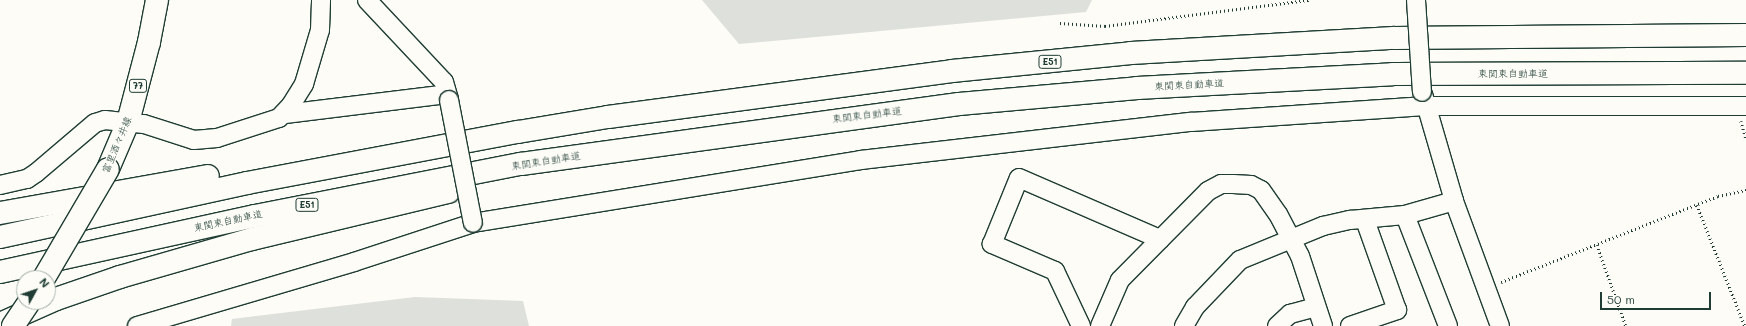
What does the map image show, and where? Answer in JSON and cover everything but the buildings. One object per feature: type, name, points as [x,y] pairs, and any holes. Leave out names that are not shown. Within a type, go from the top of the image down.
[{"type":"main road","name":"富里酒々井線","points":[[49,270],[108,169],[128,122],[150,42],[157,0]]},
{"type":"main road","name":"E51","points":[[0,237],[360,160],[622,115],[952,71],[1131,53],[1394,38],[1746,35]]},
{"type":"main road","name":"東関東自動車道","points":[[0,272],[270,213],[521,164],[959,104],[1137,88],[1394,74],[1746,73]]},
{"type":"main road","points":[[0,324],[56,299],[252,239],[616,150]]},
{"type":"main road","points":[[0,213],[220,174],[360,160]]},
{"type":"main road","points":[[13,326],[24,310]]},
{"type":"street","points":[[285,114],[304,84],[315,52],[320,30],[321,0]]},
{"type":"street","points":[[367,0],[444,82],[473,223]]},
{"type":"street","points":[[1416,0],[1423,99],[1454,201],[1487,287],[1500,326]]},
{"type":"street","points":[[0,186],[27,179],[95,123],[106,120],[128,122],[194,140],[206,140],[285,114],[448,97]]},
{"type":"street","points":[[138,326],[354,262],[473,223],[861,160],[1191,122],[1423,99],[1746,106]]},
{"type":"street","points":[[1081,326],[1055,271],[992,244],[1019,178],[1160,239]]},
{"type":"street","points":[[1100,326],[1120,280],[1208,191],[1221,184],[1251,185],[1261,190],[1291,238],[1300,256],[1323,326]]},
{"type":"street","points":[[1184,326],[1195,307],[1240,260],[1323,226],[1405,215],[1454,201]]},
{"type":"street","points":[[1405,215],[1448,326]]},
{"type":"street","points":[[1350,326],[1398,310],[1365,220]]},
{"type":"street","points":[[1278,326],[1290,314],[1316,307]]},
{"type":"path","points":[[1060,22],[1105,26],[1309,0]]},
{"type":"path","points":[[1487,287],[1597,245],[1718,196],[1746,190]]},
{"type":"path","points":[[1697,205],[1745,326]]},
{"type":"path","points":[[1597,245],[1626,326]]},
{"type":"shaded area","points":[[702,0],[1092,0],[1086,12],[739,44]]},
{"type":"shaded area","points":[[415,297],[523,301],[529,326],[231,326],[232,319]]}]
